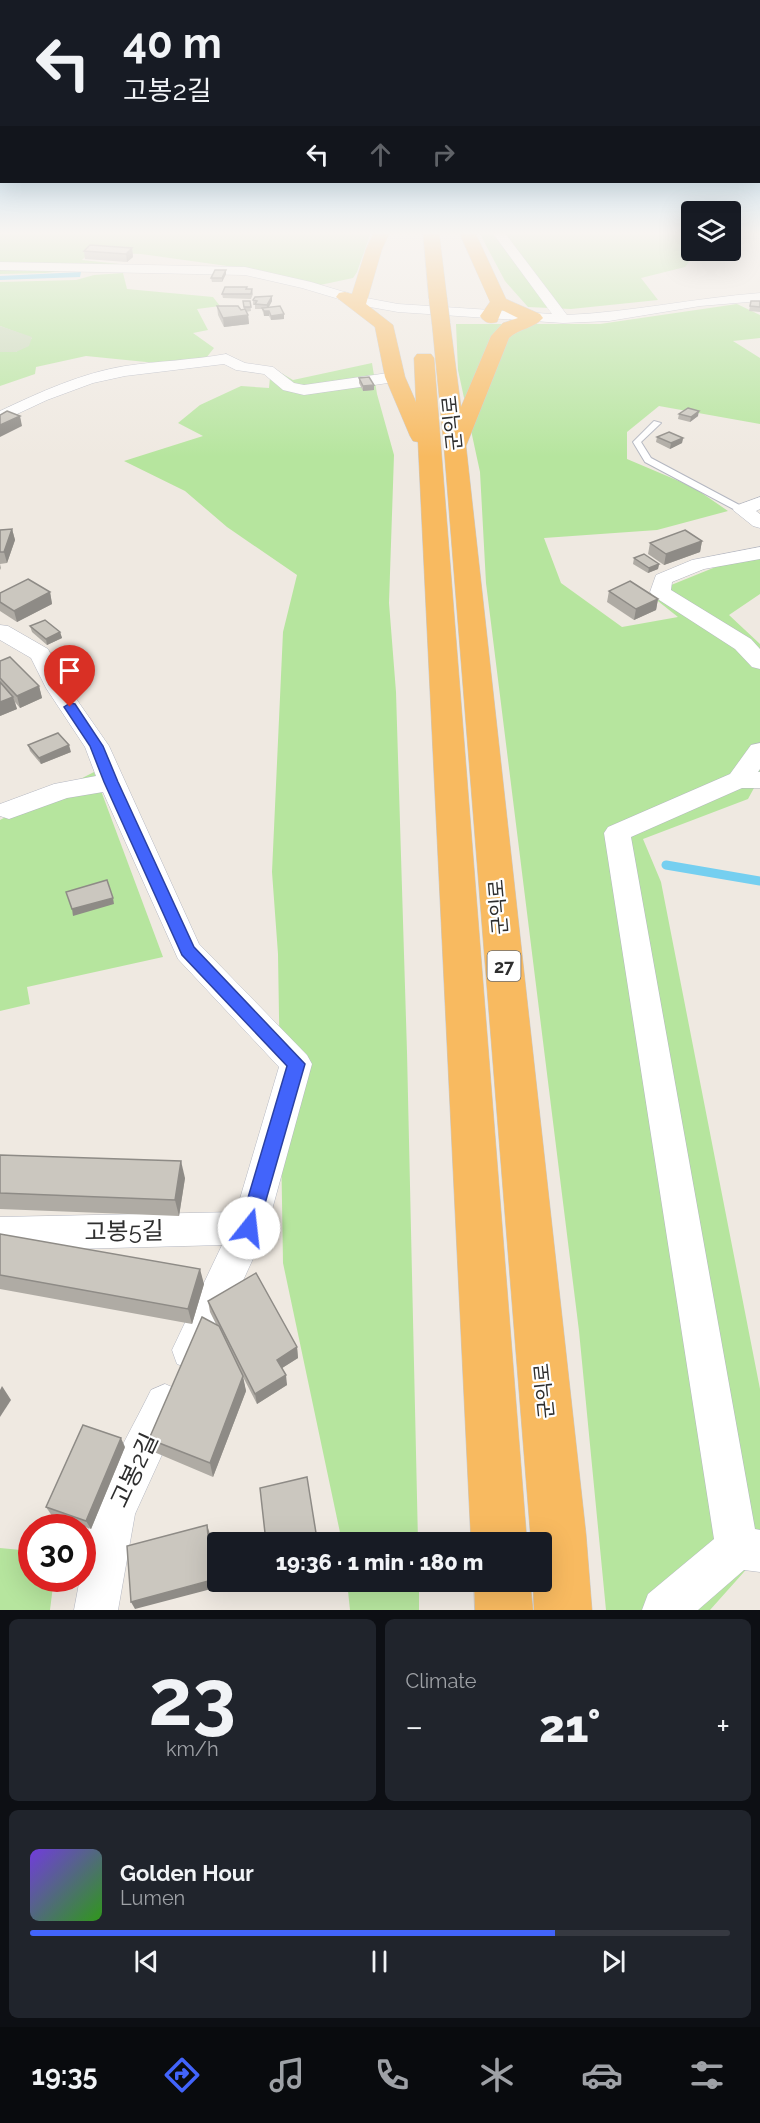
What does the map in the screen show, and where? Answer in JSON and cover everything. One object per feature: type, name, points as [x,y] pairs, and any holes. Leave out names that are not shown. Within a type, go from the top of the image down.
[{"type":"highway","points":[[362,307],[384,325]]},
{"type":"highway","points":[[418,307],[387,315],[384,325],[395,377],[443,453]]},
{"type":"highway","name":"군익로","points":[[423,307],[443,453],[558,1534],[563,1610]]},
{"type":"highway","points":[[500,336],[494,309],[534,318]]},
{"type":"highway","points":[[443,453],[500,336],[510,327],[534,318]]},
{"type":"highway","name":"군익로","points":[[443,453],[498,1532]]},
{"type":"highway","points":[[503,1592],[504,1610]]},
{"type":"street","points":[[450,307],[494,309]]},
{"type":"street","points":[[554,307],[563,319]]},
{"type":"street","points":[[534,318],[609,317],[669,307]]},
{"type":"street","points":[[0,417],[88,380],[125,371],[174,367],[226,359],[241,367],[268,370],[289,387],[304,390],[395,377]]},
{"type":"street","points":[[751,506],[760,522]]},
{"type":"street","points":[[760,552],[699,564],[663,579],[660,591],[743,644],[760,662]]},
{"type":"street","name":"고봉2길","points":[[0,631],[57,688],[96,746],[188,951],[296,1064],[249,1228],[114,1512],[96,1610]]},
{"type":"street","points":[[663,1610],[749,1550],[617,833],[749,780],[760,751]]},
{"type":"street","points":[[9,810],[63,790],[111,782]]},
{"type":"street","name":"고봉5길","points":[[0,1234],[249,1228]]},
{"type":"lane","points":[[657,423],[638,442],[648,460],[751,506]]},
{"type":"green space","points":[[0,307],[211,307],[197,309],[208,330],[193,333],[214,348],[206,358],[176,365],[86,356],[36,367],[35,374],[0,386],[0,352],[16,352],[32,338],[0,326]]},
{"type":"green space","points":[[531,307],[589,307],[571,309]]},
{"type":"green space","points":[[716,307],[744,307],[760,315],[760,338],[733,341],[760,358],[760,424],[659,406],[627,432],[627,459],[693,487],[728,511],[657,530],[544,538],[561,583],[622,627],[678,617],[649,594],[760,549],[760,594],[729,615],[760,644],[760,777],[748,799],[643,839],[661,882],[760,1389],[760,1554],[710,1610],[606,1610],[579,1331],[486,583],[480,472],[458,370],[456,324],[600,324]]},
{"type":"green space","points":[[0,326],[32,337],[29,346],[16,352],[0,352]]},
{"type":"green space","points":[[372,363],[377,394],[394,455],[389,603],[396,692],[418,1532],[340,1532],[283,1263],[278,954],[272,872],[283,632],[297,575],[227,527],[185,491],[124,461],[203,436],[178,423],[200,405],[241,386],[269,388],[271,367],[293,380]]},
{"type":"green space","points":[[94,772],[163,957],[27,987],[30,1004],[0,1011],[0,820]]},
{"type":"green space","points":[[0,1548],[18,1550],[18,1592],[52,1592],[50,1610],[0,1610]]},
{"type":"green space","points":[[348,1592],[419,1592],[419,1610],[350,1610]]},
{"type":"building","points":[[218,307],[239,307],[241,310],[245,309],[248,315],[223,318]]},
{"type":"building","points":[[281,307],[284,314],[271,316],[269,311],[264,311],[262,308]]},
{"type":"building","points":[[369,377],[374,385],[363,386],[359,378]]},
{"type":"building","points":[[688,408],[699,411],[691,417],[679,414]]},
{"type":"building","points":[[7,411],[20,416],[0,425],[0,415]]},
{"type":"building","points":[[669,432],[683,438],[671,443],[657,437]]},
{"type":"building","points":[[12,529],[4,552],[0,552],[0,530]]},
{"type":"building","points":[[685,530],[702,541],[666,554],[650,543]]},
{"type":"building","points":[[644,554],[659,564],[649,568],[634,558]]},
{"type":"building","points":[[28,579],[50,592],[14,611],[0,602],[0,593]]},
{"type":"building","points":[[630,581],[658,599],[636,609],[609,591]]},
{"type":"building","points":[[45,620],[60,632],[46,639],[30,626]]},
{"type":"building","points":[[10,657],[39,686],[17,696],[0,678],[0,661]]},
{"type":"building","points":[[0,682],[13,697],[0,702]]},
{"type":"building","points":[[58,733],[69,745],[39,758],[28,745]]},
{"type":"building","points":[[107,880],[113,898],[72,909],[66,892]]},
{"type":"building","points":[[0,1155],[181,1161],[175,1200],[0,1193]]},
{"type":"building","points":[[0,1234],[200,1269],[188,1309],[0,1275]]},
{"type":"building","points":[[256,1273],[297,1347],[277,1360],[286,1375],[255,1394],[208,1301]]},
{"type":"building","points":[[202,1317],[219,1326],[243,1376],[210,1463],[149,1439]]},
{"type":"building","points":[[83,1425],[121,1438],[89,1514],[66,1514],[46,1507]]},
{"type":"building","points":[[307,1477],[316,1532],[265,1532],[260,1488]]},
{"type":"building","points":[[207,1525],[207,1581],[131,1602],[127,1546]]},
{"type":"waterway","points":[[666,865],[760,881]]},
{"type":"route","points":[[70,707],[96,746],[188,951],[296,1064],[249,1228]]}]
